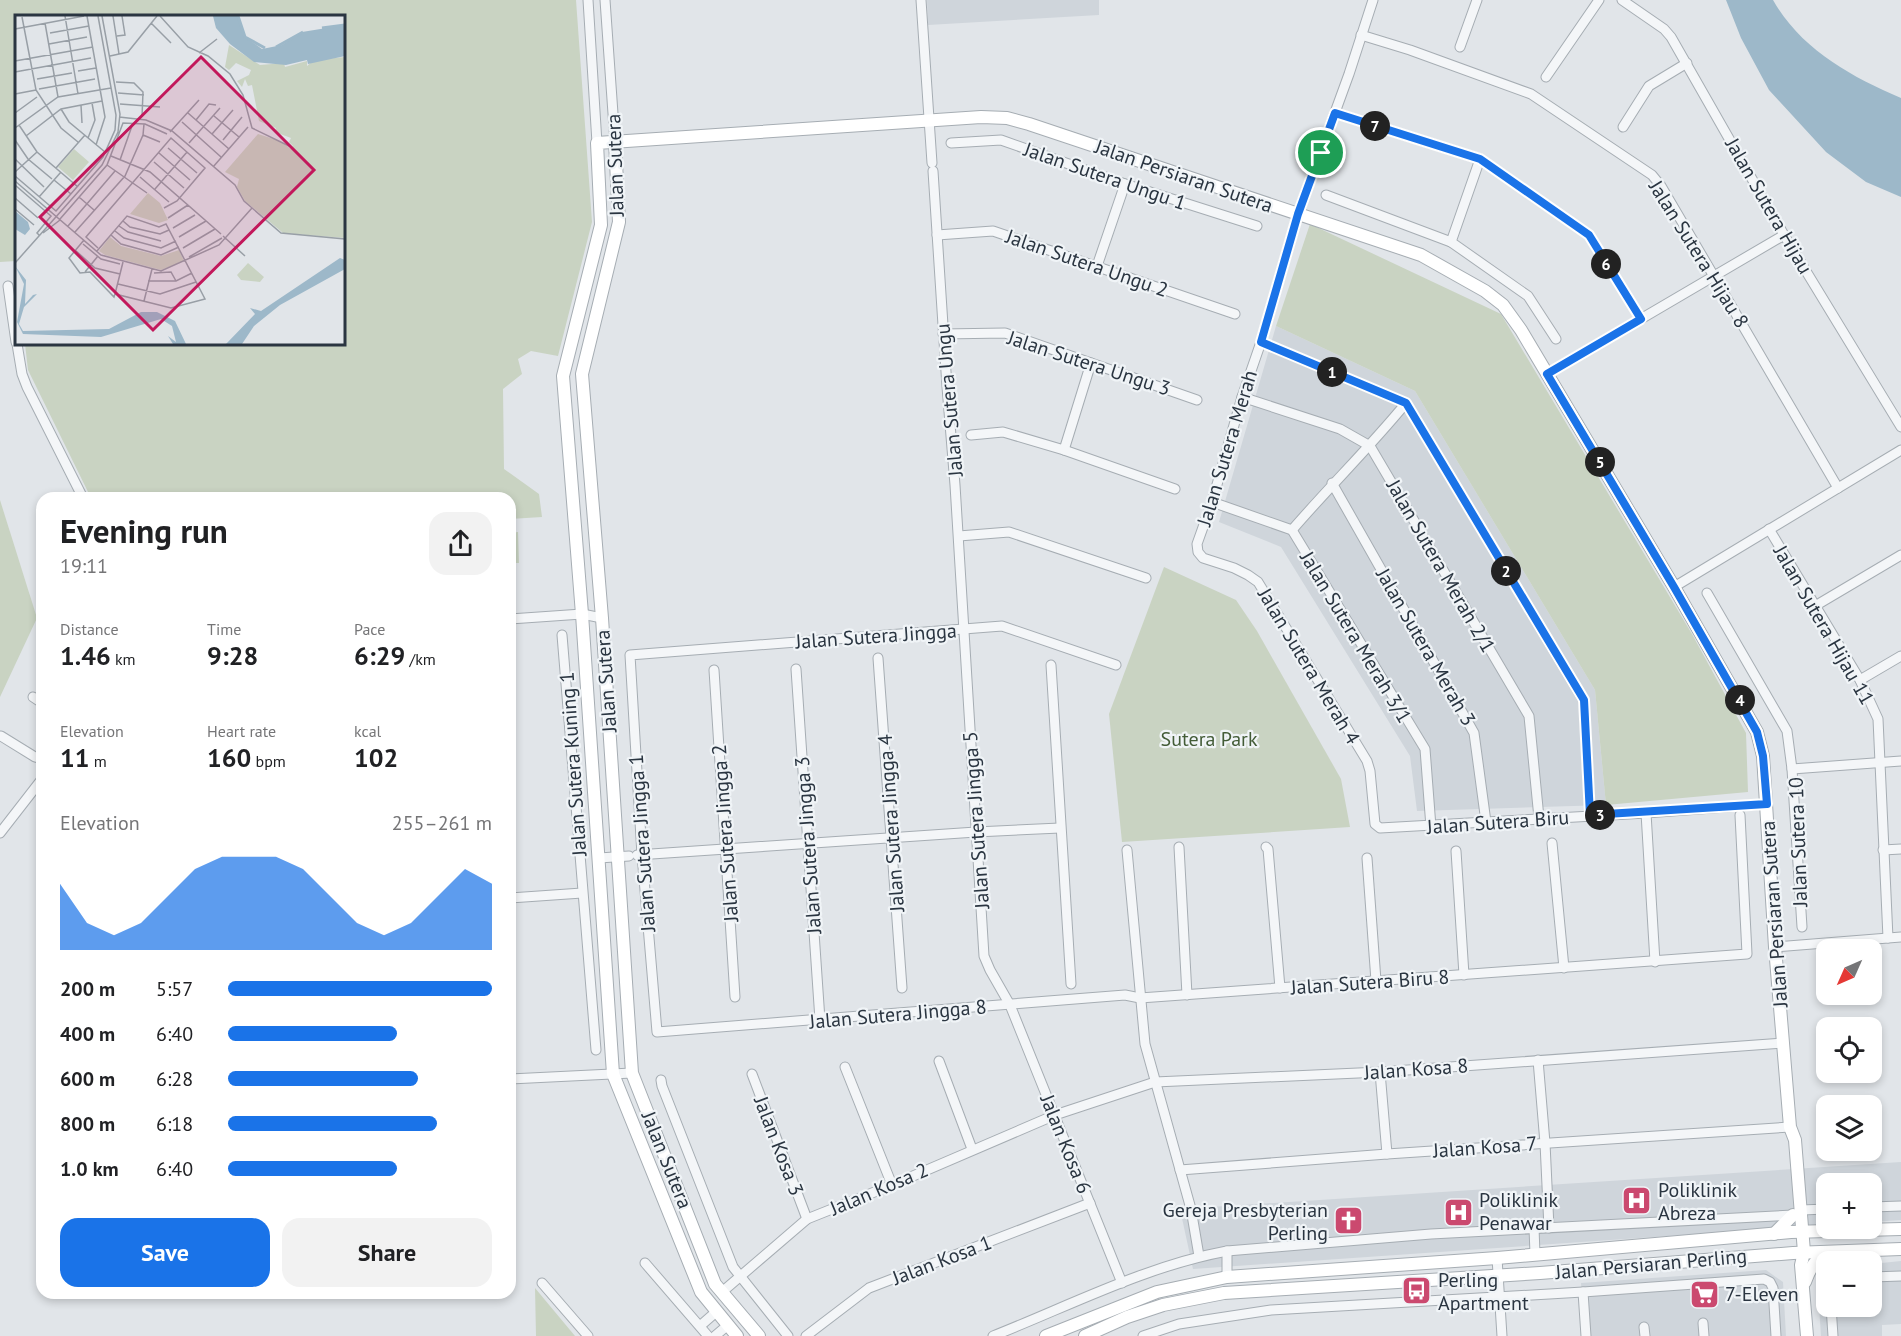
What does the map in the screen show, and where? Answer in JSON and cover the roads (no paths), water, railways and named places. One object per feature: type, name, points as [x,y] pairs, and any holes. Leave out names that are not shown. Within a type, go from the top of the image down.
[{"type":"street","name":"Jalan Sutera","points":[[588,0],[601,225],[562,376],[582,614],[613,1074],[701,1292],[737,1336]]},
{"type":"street","name":"Jalan Sutera","points":[[605,0],[619,222],[582,374],[602,618],[631,856],[632,1073],[716,1284],[759,1336]]},
{"type":"street","name":"Jalan Sutera Ungu","points":[[921,0],[964,629]]},
{"type":"street","points":[[1298,214],[1373,0]]},
{"type":"street","points":[[1460,47],[1477,0]]},
{"type":"street","points":[[1546,77],[1599,0]]},
{"type":"street","name":"Jalan Sutera Hijau","points":[[1622,0],[1664,29],[1687,63],[1784,235],[1901,426]]},
{"type":"street","name":"Jalan Sutera Hijau 8","points":[[1361,35],[1410,50],[1531,94],[1657,180],[1838,488]]},
{"type":"street","points":[[1623,127],[1649,86],[1687,63]]},
{"type":"street","points":[[1335,113],[1480,159],[1589,235],[1641,319]]},
{"type":"street","name":"Jalan Persiaran Sutera","points":[[597,143],[930,120],[1007,118],[1421,255],[1485,291],[1503,305],[1521,330],[1674,587],[1757,732],[1763,756],[1767,804],[1789,1140],[1798,1214],[1797,1232],[1807,1336]]},
{"type":"street","name":"Jalan Sutera Ungu 1","points":[[951,143],[1001,140],[1125,184],[1257,226]]},
{"type":"street","points":[[1451,242],[1480,159]]},
{"type":"street","points":[[1097,266],[1125,184]]},
{"type":"street","points":[[1326,195],[1451,242],[1528,296],[1556,339]]},
{"type":"street","name":"Jalan Sutera Merah","points":[[1197,544],[1261,342],[1298,214]]},
{"type":"street","name":"Jalan Sutera Ungu 2","points":[[937,235],[993,231],[1235,314]]},
{"type":"street","points":[[1547,374],[1784,235]]},
{"type":"street","points":[[8,286],[15,330]]},
{"type":"street","name":"Jalan Sutera Ungu 3","points":[[943,334],[1005,333],[1197,400]]},
{"type":"street","points":[[1261,342],[1406,403],[1584,700],[1590,815]]},
{"type":"street","points":[[17,345],[22,374],[27,387],[80,492]]},
{"type":"street","points":[[1064,450],[1091,363]]},
{"type":"street","name":"Jalan Sutera Merah 2/1","points":[[1242,398],[1340,429],[1370,446],[1529,716],[1539,819]]},
{"type":"street","points":[[1292,530],[1332,483],[1370,446],[1406,403]]},
{"type":"street","points":[[971,435],[1003,432],[1064,450],[1175,489]]},
{"type":"street","points":[[1674,587],[1901,450]]},
{"type":"street","name":"Jalan Sutera Merah 3","points":[[1332,483],[1474,733],[1486,822]]},
{"type":"street","name":"Jalan Sutera Merah 3/1","points":[[1212,502],[1292,530],[1425,749],[1431,827]]},
{"type":"street","name":"Jalan Sutera Hijau 11","points":[[1769,529],[1860,680],[1878,719],[1878,763],[1888,938]]},
{"type":"street","points":[[959,536],[1010,532],[1146,578]]},
{"type":"street","name":"Jalan Sutera Merah 4","points":[[1197,544],[1198,552],[1203,558],[1234,568],[1258,582],[1367,761],[1375,824]]},
{"type":"street","points":[[1815,606],[1901,555]]},
{"type":"street","points":[[1707,592],[1788,731],[1792,769]]},
{"type":"street","points":[[516,619],[582,614],[602,618]]},
{"type":"street","name":"Jalan Sutera Jingga","points":[[630,655],[1002,626],[1116,665]]},
{"type":"street","name":"Jalan Sutera Jingga 5","points":[[964,629],[984,956],[1010,1005]]},
{"type":"street","name":"Jalan Sutera Kuning 1","points":[[562,635],[596,1050]]},
{"type":"street","name":"Jalan Sutera Jingga 1","points":[[630,655],[631,856],[657,1032]]},
{"type":"street","points":[[1860,680],[1901,656]]},
{"type":"street","name":"Jalan Sutera Jingga 4","points":[[878,658],[902,988]]},
{"type":"street","points":[[1050,665],[1071,984]]},
{"type":"street","name":"Jalan Sutera Jingga 3","points":[[796,669],[820,1020]]},
{"type":"street","name":"Jalan Sutera Jingga 2","points":[[714,670],[735,997]]},
{"type":"street","points":[[2,736],[36,757]]},
{"type":"street","name":"Jalan Sutera 10","points":[[1802,927],[1792,769],[1901,760]]},
{"type":"street","points":[[0,833],[36,787]]},
{"type":"street","name":"Jalan Sutera Biru","points":[[1375,824],[1385,829],[1431,827],[1767,804]]},
{"type":"street","points":[[1646,813],[1655,962]]},
{"type":"street","name":"Jalan Sutera Biru 8","points":[[1140,998],[1747,954],[1740,815]]},
{"type":"street","points":[[598,858],[892,837],[1060,828]]},
{"type":"street","points":[[1552,843],[1563,968]]},
{"type":"street","points":[[1179,847],[1187,995]]},
{"type":"street","points":[[1266,847],[1280,988]]},
{"type":"street","points":[[1883,850],[1901,849]]},
{"type":"street","points":[[1127,850],[1145,1044],[1191,1209],[1199,1256]]},
{"type":"street","points":[[1456,851],[1464,975]]},
{"type":"street","points":[[1367,858],[1376,981]]},
{"type":"street","points":[[516,898],[582,893]]},
{"type":"street","points":[[1775,946],[1901,937]]},
{"type":"street","name":"Jalan Sutera Jingga 8","points":[[657,1032],[1125,995],[1140,998]]},
{"type":"street","name":"Jalan Kosa 6","points":[[1010,1005],[1122,1283]]},
{"type":"street","name":"Jalan Kosa 8","points":[[1054,1115],[1155,1082],[1380,1071],[1783,1043]]},
{"type":"street","points":[[1538,1060],[1549,1227]]},
{"type":"street","points":[[939,1061],[972,1149]]},
{"type":"street","points":[[845,1067],[892,1185]]},
{"type":"street","points":[[1380,1071],[1387,1154]]},
{"type":"street","points":[[516,1079],[632,1073]]},
{"type":"street","name":"Jalan Kosa 3","points":[[752,1074],[807,1219]]},
{"type":"street","points":[[661,1080],[733,1268],[788,1336]]},
{"type":"street","name":"Jalan Kosa 2","points":[[722,1292],[807,1219],[1054,1115]]},
{"type":"street","name":"Jalan Kosa 7","points":[[1180,1170],[1545,1143],[1790,1129]]},
{"type":"street","name":"Jalan Kosa 1","points":[[806,1336],[869,1288],[1090,1203]]},
{"type":"street","points":[[1882,1207],[1901,1206]]},
{"type":"street","points":[[993,1336],[1122,1283],[1199,1256],[1227,1251],[1431,1234],[1798,1214],[1816,1211]]},
{"type":"street","points":[[1798,1214],[1816,1228]]},
{"type":"street","points":[[1773,1235],[1798,1214]]},
{"type":"street","points":[[1534,1228],[1535,1254]]},
{"type":"street","name":"Jalan Persiaran Perling","points":[[1882,1230],[1901,1229]]},
{"type":"street","name":"Jalan Persiaran Perling","points":[[1046,1336],[1157,1292],[1227,1277],[1816,1232]]},
{"type":"street","name":"Jalan Persiaran Perling","points":[[1852,1251],[1901,1249]]},
{"type":"street","points":[[1227,1251],[1227,1277]]},
{"type":"street","points":[[1778,1254],[1794,1266],[1800,1275],[1804,1292]]},
{"type":"street","name":"Jalan Persiaran Perling","points":[[1085,1336],[1163,1305],[1224,1293],[1497,1276],[1778,1254],[1799,1256],[1816,1254]]},
{"type":"street","points":[[1497,1258],[1502,1336]]},
{"type":"street","points":[[1804,1292],[1810,1269],[1816,1260]]},
{"type":"street","points":[[645,1263],[706,1333]]},
{"type":"street","points":[[1882,1276],[1901,1275]]},
{"type":"street","points":[[1143,1336],[1179,1324],[1271,1310],[1764,1279],[1770,1282],[1773,1288],[1776,1336]]},
{"type":"street","points":[[542,1283],[588,1336]]},
{"type":"street","points":[[1583,1292],[1586,1336]]},
{"type":"street","points":[[706,1333],[716,1312]]},
{"type":"street","points":[[1832,1317],[1833,1336]]},
{"type":"street","points":[[1703,1323],[1704,1336]]},
{"type":"street","points":[[706,1333],[728,1325]]},
{"type":"water","points":[[1726,0],[1773,0],[1784,17],[1812,47],[1845,70],[1901,98],[1901,197],[1866,182],[1826,152],[1769,90],[1741,38]]},
{"type":"place","name":"Poliklinik Abreza","points":[[1637,1201]]},
{"type":"place","name":"Poliklinik Penawar","points":[[1458,1212]]},
{"type":"place","name":"Gereja Presbyterian Perling","points":[[1349,1221]]},
{"type":"place","name":"Perling Apartment","points":[[1417,1291]]},
{"type":"place","name":"7-Eleven","points":[[1704,1294]]},
{"type":"park label","name":"Sutera Park","points":[[1209,739]]}]
